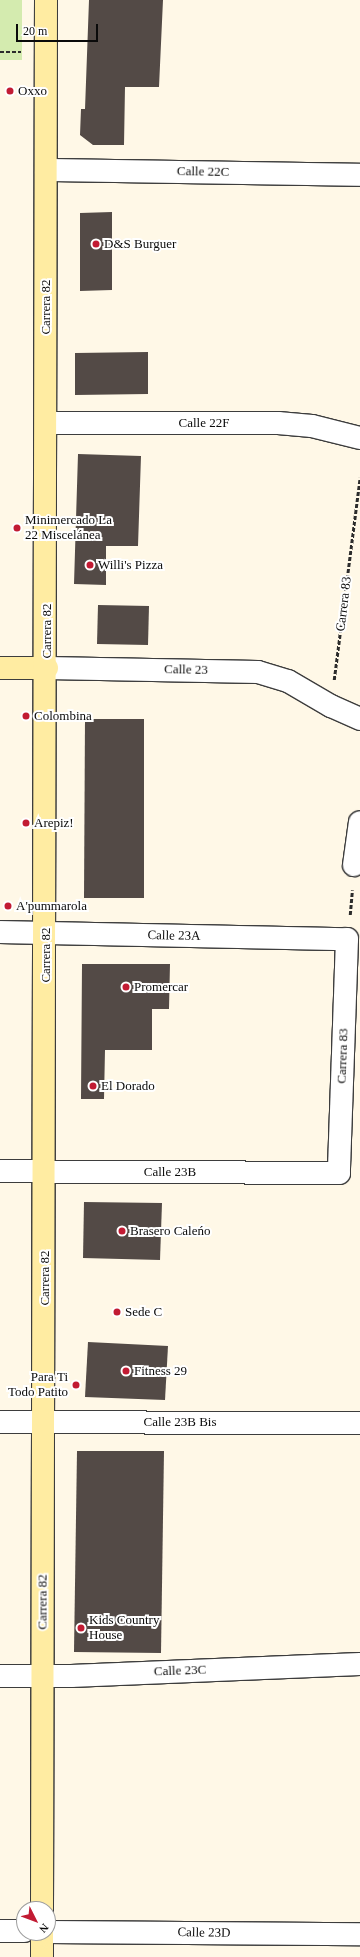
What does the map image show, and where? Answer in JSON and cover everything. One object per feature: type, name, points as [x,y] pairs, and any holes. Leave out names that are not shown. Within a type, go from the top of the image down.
[{"type":"street","name":"Carrera 82","points":[[42,1901],[47,668],[46,0]]},
{"type":"street","name":"Calle 22C","points":[[46,170],[360,174]]},
{"type":"street","name":"Calle 22F","points":[[46,423],[278,423],[312,426],[360,438]]},
{"type":"street","name":"Calle 23","points":[[0,668],[258,672],[288,681],[331,706],[360,719]]},
{"type":"street","points":[[354,865],[360,822]]},
{"type":"street","name":"Calle 23A","points":[[0,932],[347,939]]},
{"type":"street","name":"Carrera 83","points":[[339,1173],[351,1087],[347,939]]},
{"type":"street","name":"Calle 23B","points":[[0,1171],[339,1173]]},
{"type":"street","name":"Calle 23B Bis","points":[[0,1422],[360,1423]]},
{"type":"street","name":"Calle 23C","points":[[0,1676],[43,1676],[360,1664]]},
{"type":"street","points":[[0,1931],[16,1931]]},
{"type":"street","name":"Calle 23D","points":[[56,1932],[360,1934]]},
{"type":"street","points":[[42,1941],[42,1957]]},
{"type":"path","points":[[0,52],[22,52]]},
{"type":"path","name":"Carrera 83","points":[[331,706],[360,478]]},
{"type":"path","points":[[347,939],[354,865]]},
{"type":"green space","points":[[0,0],[22,0],[22,60],[0,60]]},
{"type":"building","points":[[89,0],[163,0],[159,87],[125,87],[124,145],[93,145],[80,135],[81,109],[85,109]]},
{"type":"building","name":"D&S Burguer","points":[[112,212],[112,290],[80,291],[80,213]]},
{"type":"building","points":[[148,352],[148,394],[75,395],[75,353]]},
{"type":"building","points":[[78,454],[141,456],[138,546],[106,546],[106,585],[74,584]]},
{"type":"building","points":[[98,605],[149,606],[148,645],[97,644]]},
{"type":"building","points":[[85,719],[144,719],[144,898],[84,898]]},
{"type":"building","points":[[82,964],[170,964],[169,1009],[152,1009],[152,1050],[105,1050],[104,1099],[81,1099]]},
{"type":"building","name":"Brasero Caleńo","points":[[84,1202],[162,1203],[160,1260],[83,1258]]},
{"type":"building","name":"Fitness 29","points":[[88,1342],[168,1346],[165,1400],[85,1397]]},
{"type":"building","name":"Kids Country House","points":[[77,1451],[164,1451],[161,1653],[74,1652]]},
{"type":"place","name":"Oxxo","points":[[10,91]]},
{"type":"place","name":"D&S Burguer","points":[[96,244]]},
{"type":"place","name":"Minimercado La 22 Miscelánea","points":[[17,528]]},
{"type":"place","name":"Willi's Pizza","points":[[90,565]]},
{"type":"place","name":"Colombina","points":[[26,716]]},
{"type":"place","name":"Arepiz!","points":[[26,823]]},
{"type":"place","name":"A'pummarola","points":[[8,906]]},
{"type":"place","name":"Promercar","points":[[126,987]]},
{"type":"place","name":"El Dorado","points":[[93,1086]]},
{"type":"place","name":"Brasero Caleńo","points":[[122,1231]]},
{"type":"place","name":"Sede C","points":[[117,1312]]},
{"type":"place","name":"Fitness 29","points":[[126,1371]]},
{"type":"place","name":"Para Ti Todo Patito","points":[[76,1385]]},
{"type":"place","name":"Kids Country House","points":[[81,1628]]}]
